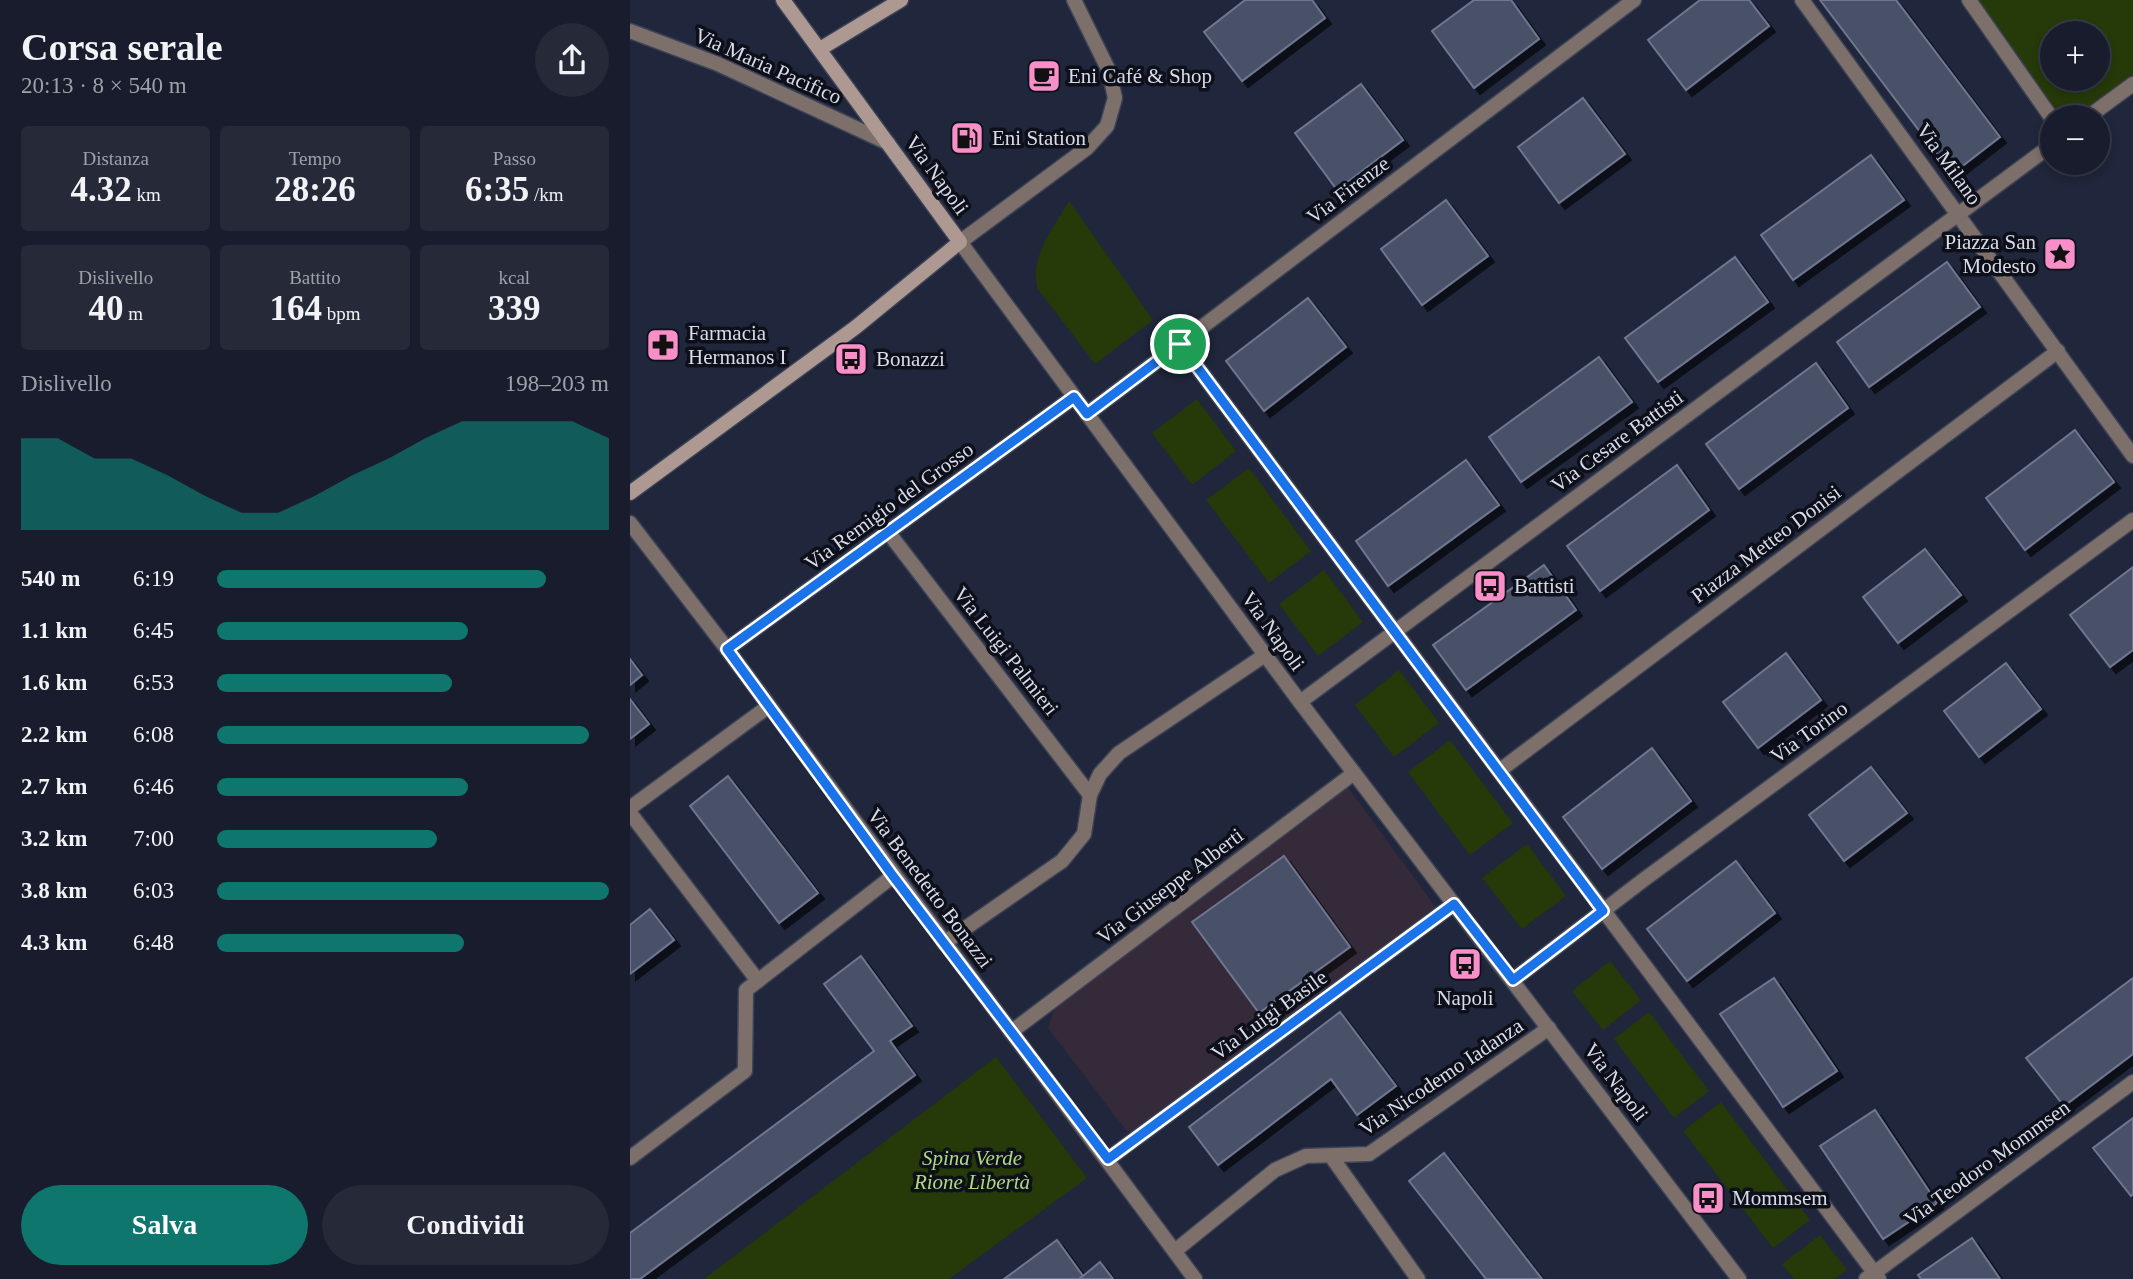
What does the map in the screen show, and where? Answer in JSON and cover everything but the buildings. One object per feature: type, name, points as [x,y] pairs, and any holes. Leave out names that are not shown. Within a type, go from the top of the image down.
[{"type":"main road","name":"Via Napoli","points":[[783,0],[960,242]]},
{"type":"main road","points":[[820,49],[901,0]]},
{"type":"main road","points":[[630,492],[856,327],[960,242]]},
{"type":"street","points":[[960,242],[1087,148],[1107,126],[1115,98],[1109,71],[1074,0]]},
{"type":"street","name":"Via Firenze","points":[[1087,414],[1634,0]]},
{"type":"street","name":"Via Milano","points":[[1802,0],[2133,456]]},
{"type":"street","points":[[1969,0],[2042,105]]},
{"type":"street","name":"Via Maria Pacifico","points":[[630,31],[718,65],[888,143]]},
{"type":"street","points":[[2104,105],[2133,84]]},
{"type":"street","points":[[1959,213],[2040,154]]},
{"type":"street","name":"Via Cesare Battisti","points":[[1300,702],[1959,213]]},
{"type":"street","name":"Via Napoli","points":[[960,242],[1300,702],[1739,1279]]},
{"type":"street","points":[[1180,344],[1873,1277]]},
{"type":"street","name":"Piazza Metteo Donisi","points":[[1499,771],[2058,351]]},
{"type":"street","name":"Via Remigio del Grosso","points":[[727,649],[1074,397]]},
{"type":"street","name":"Via Torino","points":[[1513,980],[2133,520]]},
{"type":"street","name":"Via Benedetto Bonazzi","points":[[630,523],[727,649],[893,876],[1108,1159],[1195,1279]]},
{"type":"street","name":"Via Luigi Palmieri","points":[[888,532],[1090,795]]},
{"type":"street","points":[[944,943],[1062,861],[1084,834],[1090,795],[1100,774],[1119,753],[1265,654]]},
{"type":"street","points":[[758,981],[630,810],[769,706]]},
{"type":"street","name":"Via Giuseppe Alberti","points":[[1011,1032],[1354,773]]},
{"type":"street","points":[[630,1158],[745,1071],[746,990],[893,876]]},
{"type":"street","name":"Via Luigi Basile","points":[[1108,1159],[1454,904]]},
{"type":"street","name":"Via Nicodemo Iadanza","points":[[1175,1250],[1275,1170],[1306,1156],[1369,1154],[1549,1028]]},
{"type":"street","name":"Via Teodoro Mommsen","points":[[1873,1277],[2133,1082]]},
{"type":"street","points":[[1331,1156],[1418,1279]]},
{"type":"shaded area","points":[[1347,786],[1437,909],[1133,1134],[1125,1129],[1048,1028],[1055,1009]]},
{"type":"green space","points":[[1969,0],[2133,0],[2133,84],[2104,105],[2044,105]]},
{"type":"green space","points":[[1069,201],[1153,320],[1095,364],[1038,289],[1036,277],[1039,254]]},
{"type":"green space","points":[[1197,399],[1236,451],[1192,485],[1152,433]]},
{"type":"green space","points":[[1249,468],[1311,551],[1269,583],[1206,500]]},
{"type":"green space","points":[[1324,570],[1363,622],[1318,656],[1279,604]]},
{"type":"green space","points":[[1399,670],[1439,723],[1394,757],[1355,705]]},
{"type":"green space","points":[[1450,740],[1513,823],[1470,855],[1408,772]]},
{"type":"green space","points":[[1527,844],[1566,896],[1522,929],[1482,878]]},
{"type":"green space","points":[[1610,961],[1641,1000],[1603,1030],[1572,991]]},
{"type":"green space","points":[[1649,1012],[1709,1091],[1674,1118],[1614,1039]]},
{"type":"green space","name":"Spina Verde Rione Libertà","points":[[996,1057],[1087,1178],[949,1279],[704,1279]]},
{"type":"green space","points":[[1721,1102],[1810,1220],[1773,1248],[1683,1131]]},
{"type":"green space","points":[[1820,1235],[1847,1270],[1835,1279],[1794,1279],[1782,1264]]},
{"type":"place","name":"Eni Café & Shop","points":[[1044,76]]},
{"type":"place","name":"Eni Station","points":[[967,138]]},
{"type":"place","name":"Piazza San Modesto","points":[[2060,254]]},
{"type":"place","name":"Farmacia Hermanos I","points":[[663,345]]},
{"type":"place","name":"Bonazzi","points":[[851,359]]},
{"type":"place","name":"Battisti","points":[[1490,586]]},
{"type":"place","name":"Napoli","points":[[1465,964]]},
{"type":"place","name":"Mommsem","points":[[1708,1198]]},
{"type":"route","points":[[1180,344],[1603,911],[1513,980],[1454,904],[1108,1159],[893,876],[727,649],[1074,397],[1087,414],[1180,344]]}]
